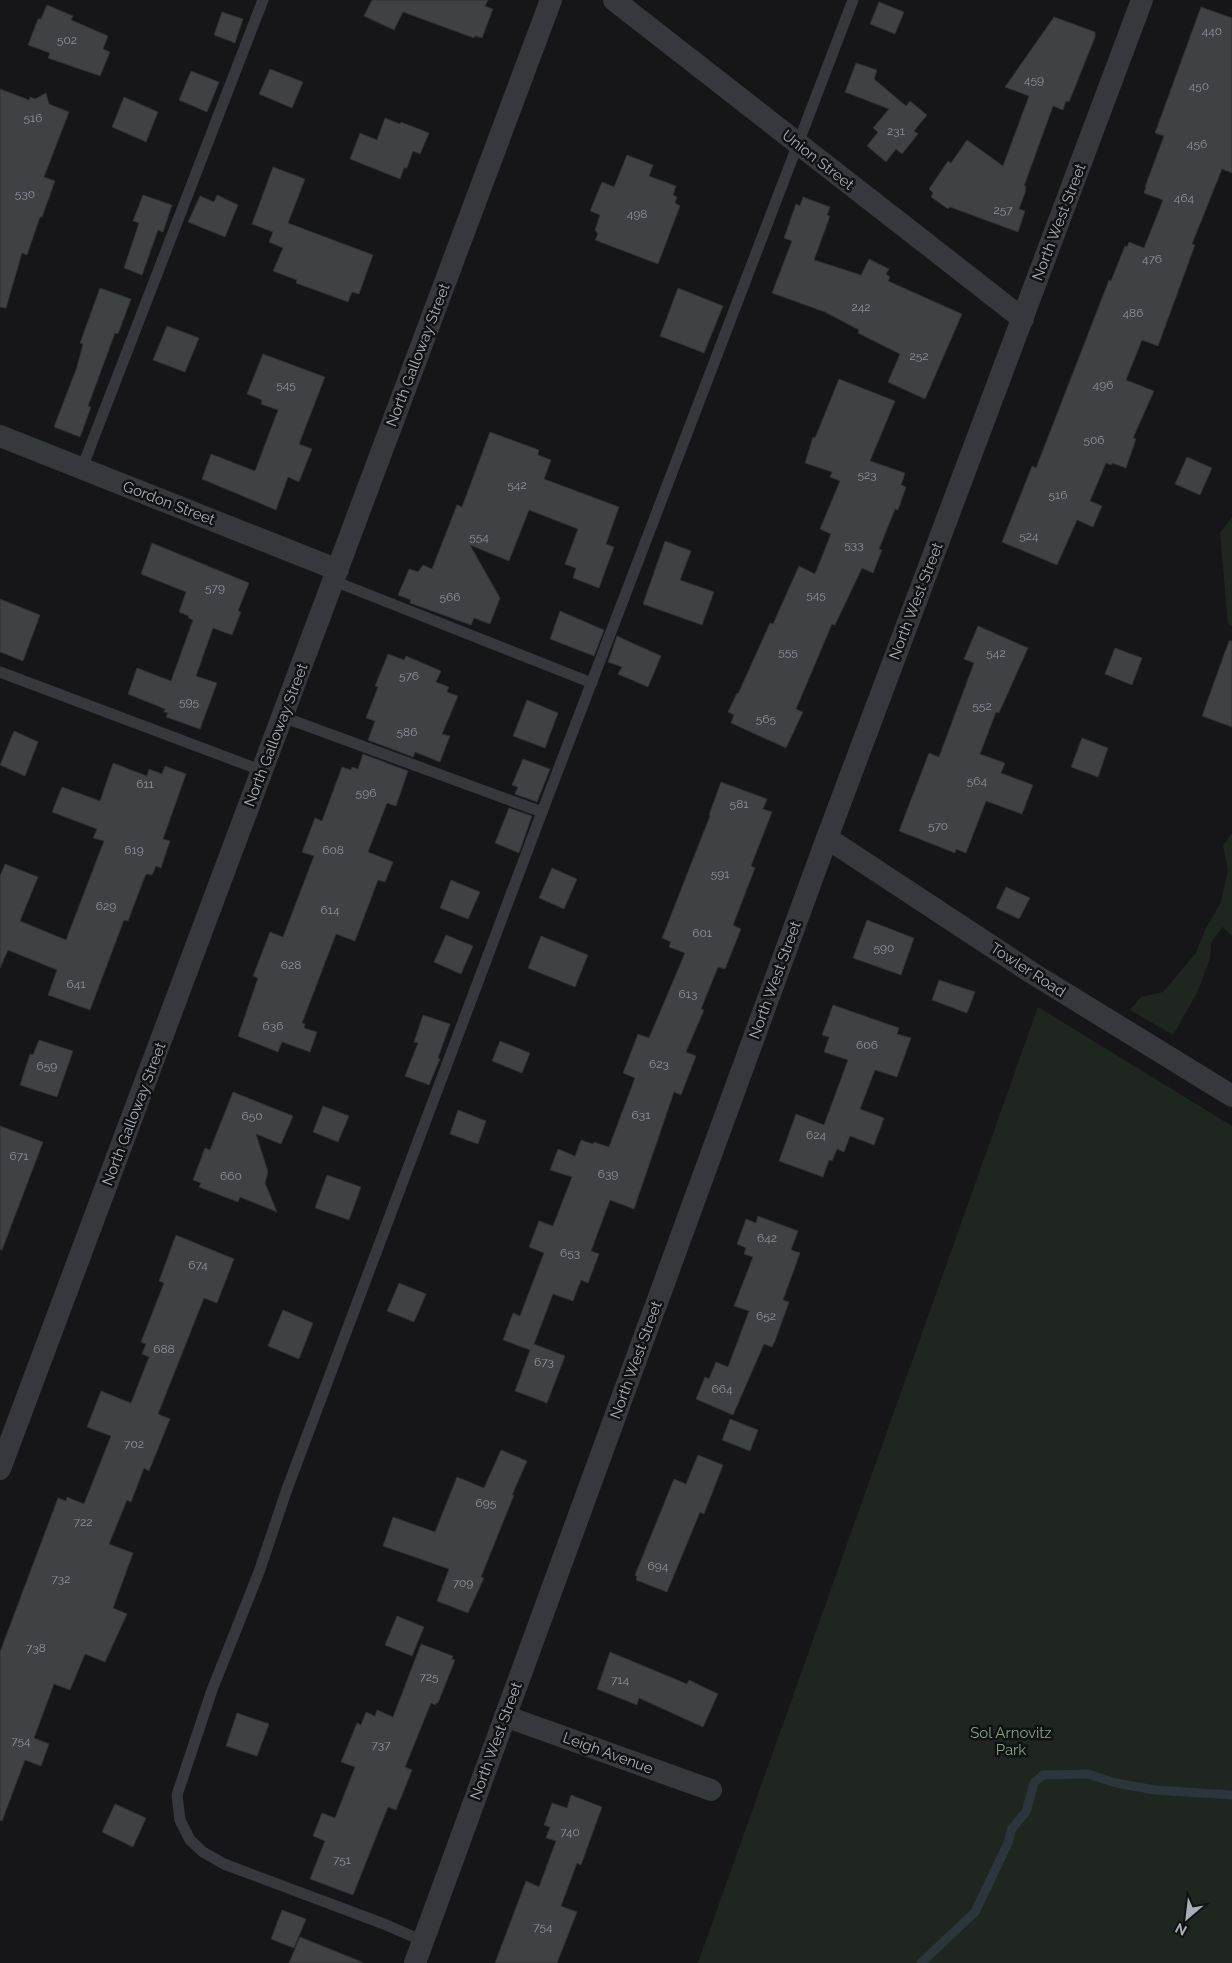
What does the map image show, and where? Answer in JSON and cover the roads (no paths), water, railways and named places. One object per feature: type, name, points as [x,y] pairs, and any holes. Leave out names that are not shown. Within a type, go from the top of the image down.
[{"type":"street","name":"North Galloway Street","points":[[0,1469],[551,0]]},
{"type":"street","name":"Union Street","points":[[614,0],[1023,319]]},
{"type":"street","name":"North West Street","points":[[415,1963],[827,838],[1142,0]]},
{"type":"street","name":"Gordon Street","points":[[0,436],[82,468],[336,575]]},
{"type":"street","name":"Towler Road","points":[[827,838],[1032,973],[1232,1096]]},
{"type":"street","name":"Leigh Avenue","points":[[505,1716],[711,1790]]},
{"type":"lane","points":[[82,468],[263,0]]},
{"type":"lane","points":[[423,1941],[384,1924],[224,1864],[203,1852],[190,1840],[180,1820],[178,1795],[212,1690],[259,1572],[287,1489],[542,812],[853,0]]},
{"type":"lane","points":[[336,575],[592,682]]},
{"type":"lane","points":[[0,672],[263,771]]},
{"type":"lane","points":[[283,717],[542,812]]},
{"type":"waterway","points":[[921,1963],[975,1912],[1008,1843],[1012,1828],[1026,1812],[1034,1783],[1043,1775],[1088,1774],[1116,1783],[1155,1790],[1232,1795]]},
{"type":"park label","name":"Sol Arnovitz Park","points":[[1011,1742]]}]
